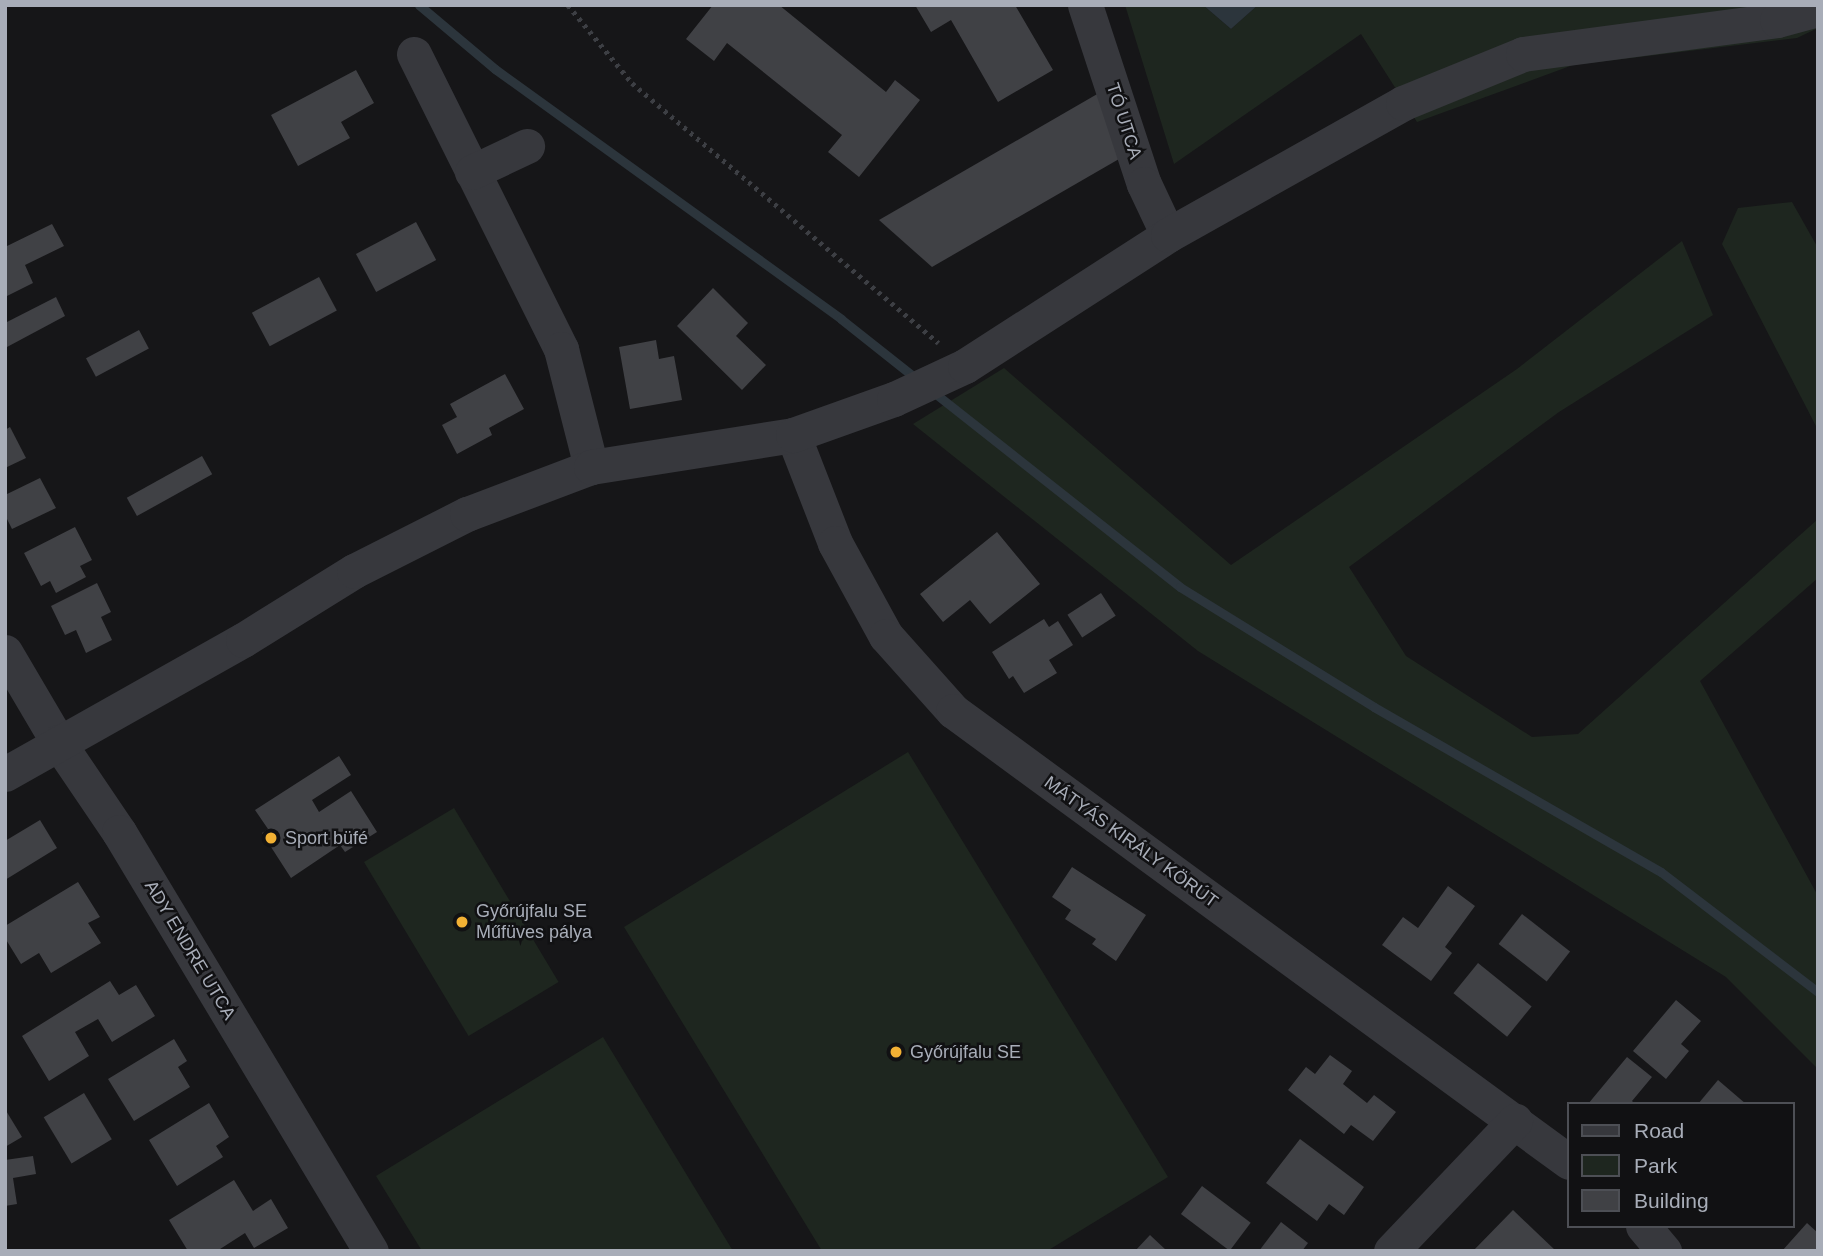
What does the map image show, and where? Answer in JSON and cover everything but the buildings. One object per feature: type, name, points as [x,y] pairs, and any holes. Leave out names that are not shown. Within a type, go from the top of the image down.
[{"type":"street","name":"TÓ UTCA","points":[[1085,5],[1144,184],[1168,235]]},
{"type":"street","points":[[5,774],[243,640],[354,571],[467,514],[591,467],[793,435],[894,399],[965,366],[1168,235],[1403,103],[1523,54],[1777,20],[1818,9]]},
{"type":"street","points":[[414,54],[561,349],[591,467]]},
{"type":"street","points":[[472,172],[527,146]]},
{"type":"street","name":"MÁTYÁS KIRÁLY KÖRÚT","points":[[793,435],[835,543],[886,636],[953,711],[1568,1161]]},
{"type":"street","name":"ADY ENDRE UTCA","points":[[5,652],[58,742],[119,832],[371,1251]]},
{"type":"street","points":[[1391,1251],[1514,1121]]},
{"type":"street","points":[[1645,1228],[1664,1251]]},
{"type":"path","points":[[568,5],[632,83],[965,366]]},
{"type":"green space","points":[[1125,5],[1203,5],[1231,29],[1258,5],[1818,5],[1818,28],[1797,38],[1573,65],[1417,122],[1361,34],[1174,164]]},
{"type":"green space","points":[[1792,202],[1818,248],[1818,430],[1722,244],[1738,208]]},
{"type":"green space","points":[[1682,241],[1713,315],[1559,412],[1349,567],[1406,656],[1532,737],[1578,734],[1818,519],[1818,578],[1700,681],[1818,896],[1818,1069],[1726,977],[1198,651],[913,424],[1004,368],[1231,565],[1517,369]]},
{"type":"green space","name":"Győrújfalu SE","points":[[908,752],[1168,1177],[1047,1251],[822,1251],[624,927]]},
{"type":"green space","name":"Győrújfalu SE Műfüves pálya","points":[[454,808],[559,982],[469,1036],[364,862]]},
{"type":"green space","points":[[603,1037],[733,1251],[422,1251],[376,1176]]},
{"type":"shaded area","points":[[1203,5],[1258,5],[1231,29]]},
{"type":"waterway","points":[[419,5],[495,69],[841,319],[918,380]]},
{"type":"waterway","points":[[932,391],[1180,587],[1374,707],[1661,872],[1818,992]]},
{"type":"place","name":"Sport büfé","points":[[271,838]]},
{"type":"place","name":"Győrújfalu SE Műfüves pálya","points":[[462,922]]},
{"type":"place","name":"Győrújfalu SE","points":[[896,1052]]}]
